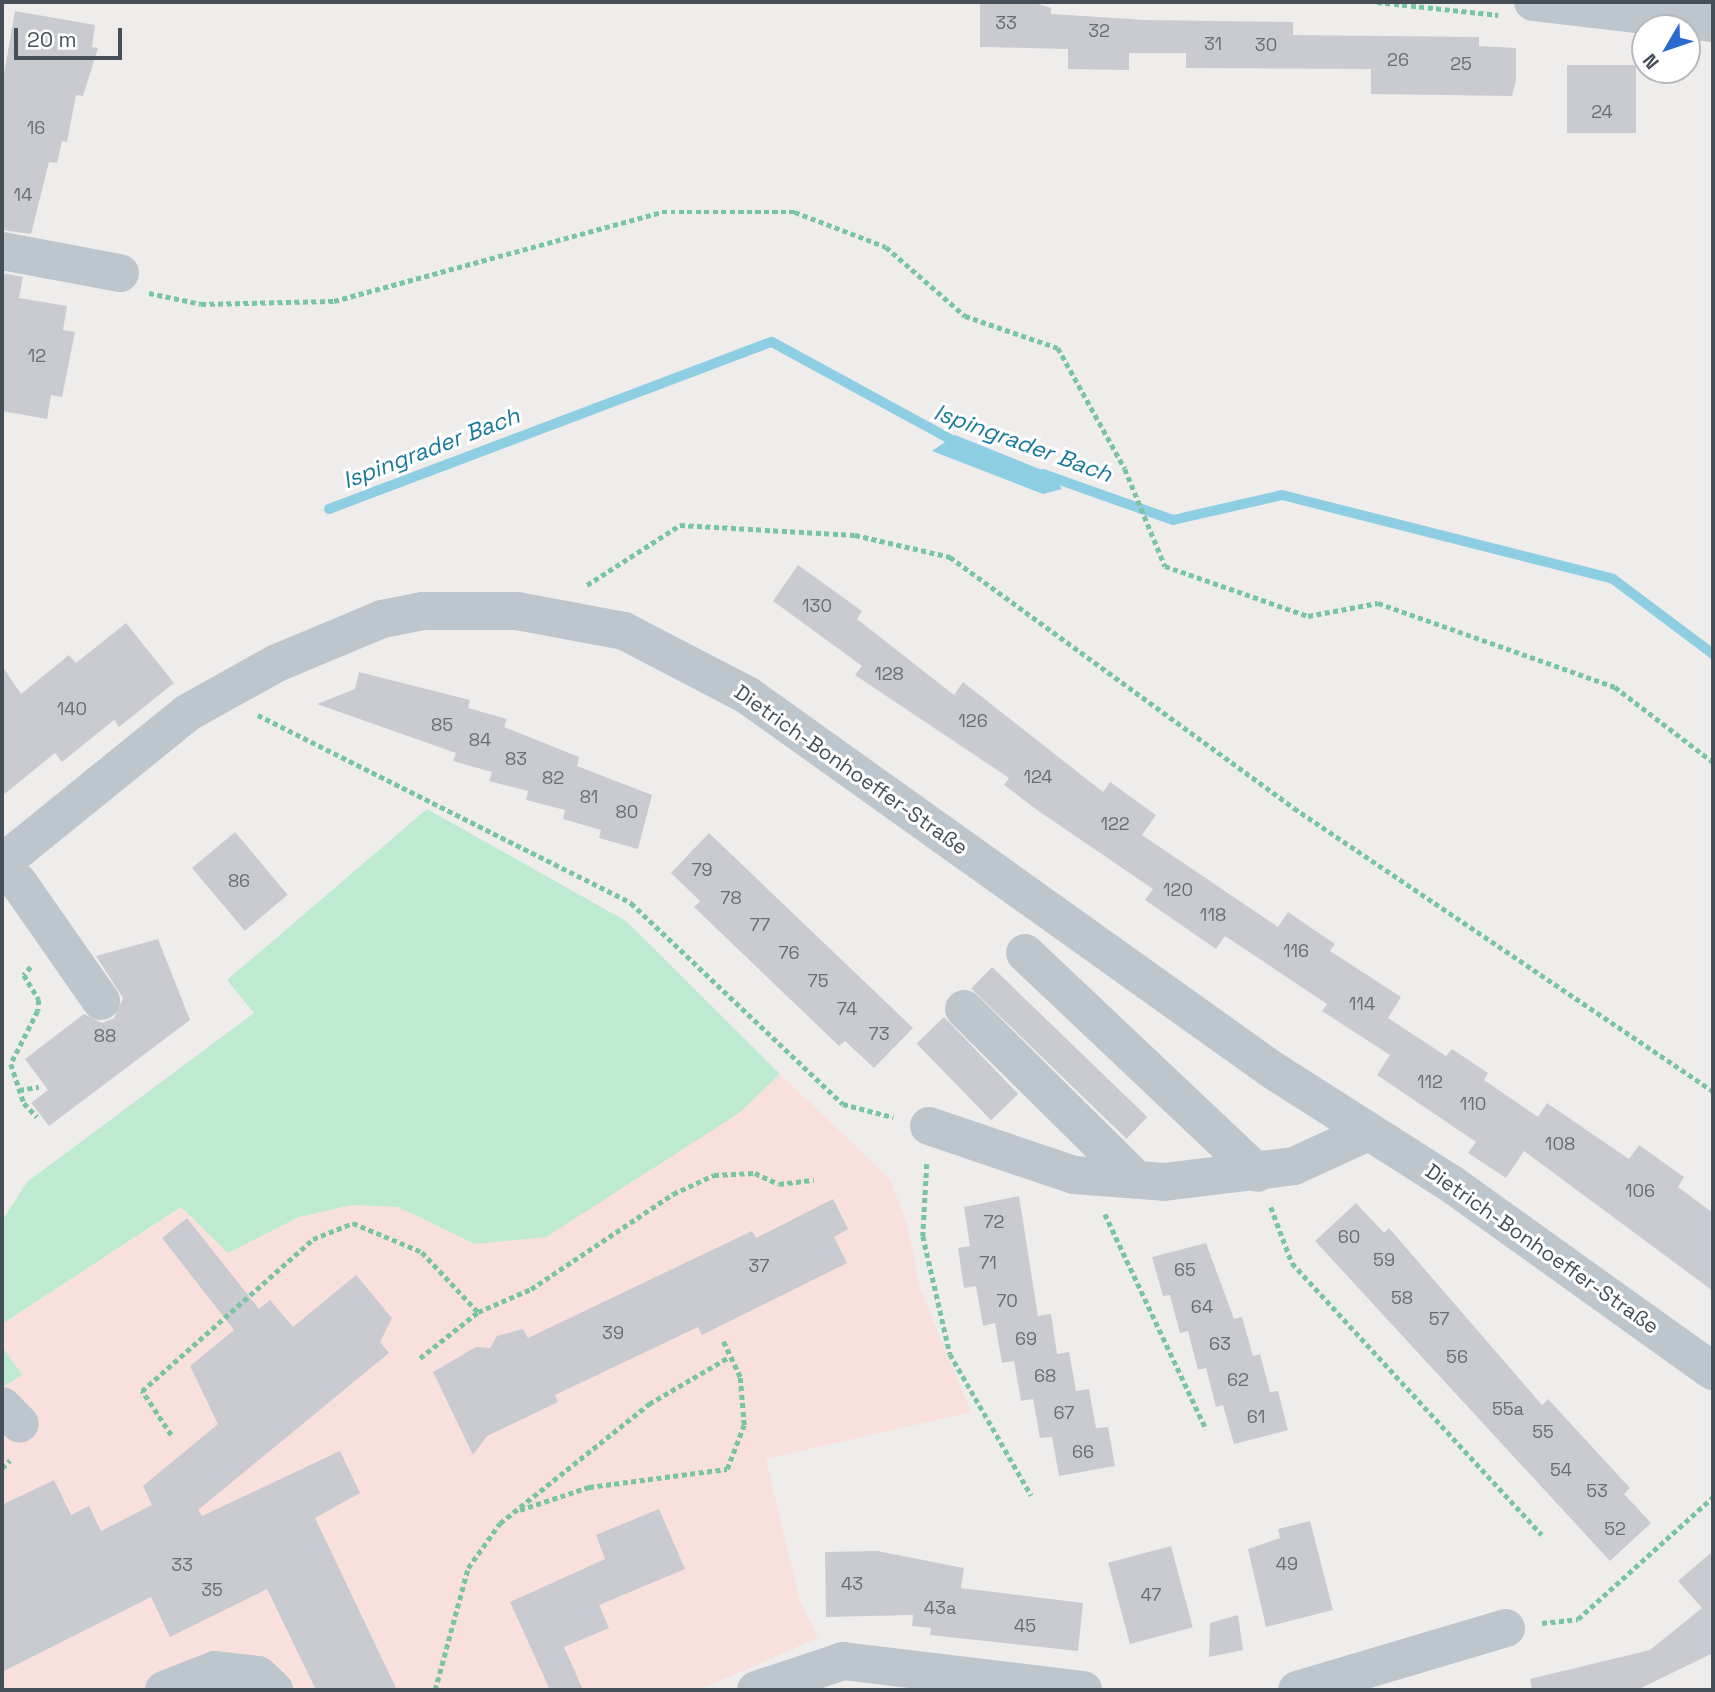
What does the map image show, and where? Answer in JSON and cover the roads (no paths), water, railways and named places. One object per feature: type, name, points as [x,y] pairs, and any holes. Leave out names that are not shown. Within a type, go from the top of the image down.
[{"type":"street","points":[[1533,2],[1713,23]]},
{"type":"street","points":[[2,251],[120,273]]},
{"type":"street","name":"Dietrich-Bonhoeffer-Straße","points":[[10,873],[115,768],[218,695],[382,620],[423,611],[541,615],[624,631],[747,695],[1713,1371]]},
{"type":"street","points":[[10,873],[101,1001]]},
{"type":"street","points":[[1025,953],[1258,1173]]},
{"type":"street","points":[[964,1009],[1137,1181]]},
{"type":"street","points":[[929,1126],[1009,1158],[1088,1176],[1137,1181],[1258,1173],[1294,1166],[1368,1132]]},
{"type":"street","points":[[1297,1690],[1506,1628]]},
{"type":"street","points":[[756,1690],[843,1661],[1083,1690]]},
{"type":"street","points":[[163,1689],[215,1670],[258,1675],[274,1690]]},
{"type":"water","points":[[955,435],[1052,474],[1062,489],[1043,494],[932,451]]},
{"type":"waterway","name":"Ispingrader Bach","points":[[329,509],[772,342],[959,444]]},
{"type":"waterway","name":"Ispingrader Bach","points":[[1043,474],[1173,520],[1282,495],[1613,579],[1713,654]]}]
